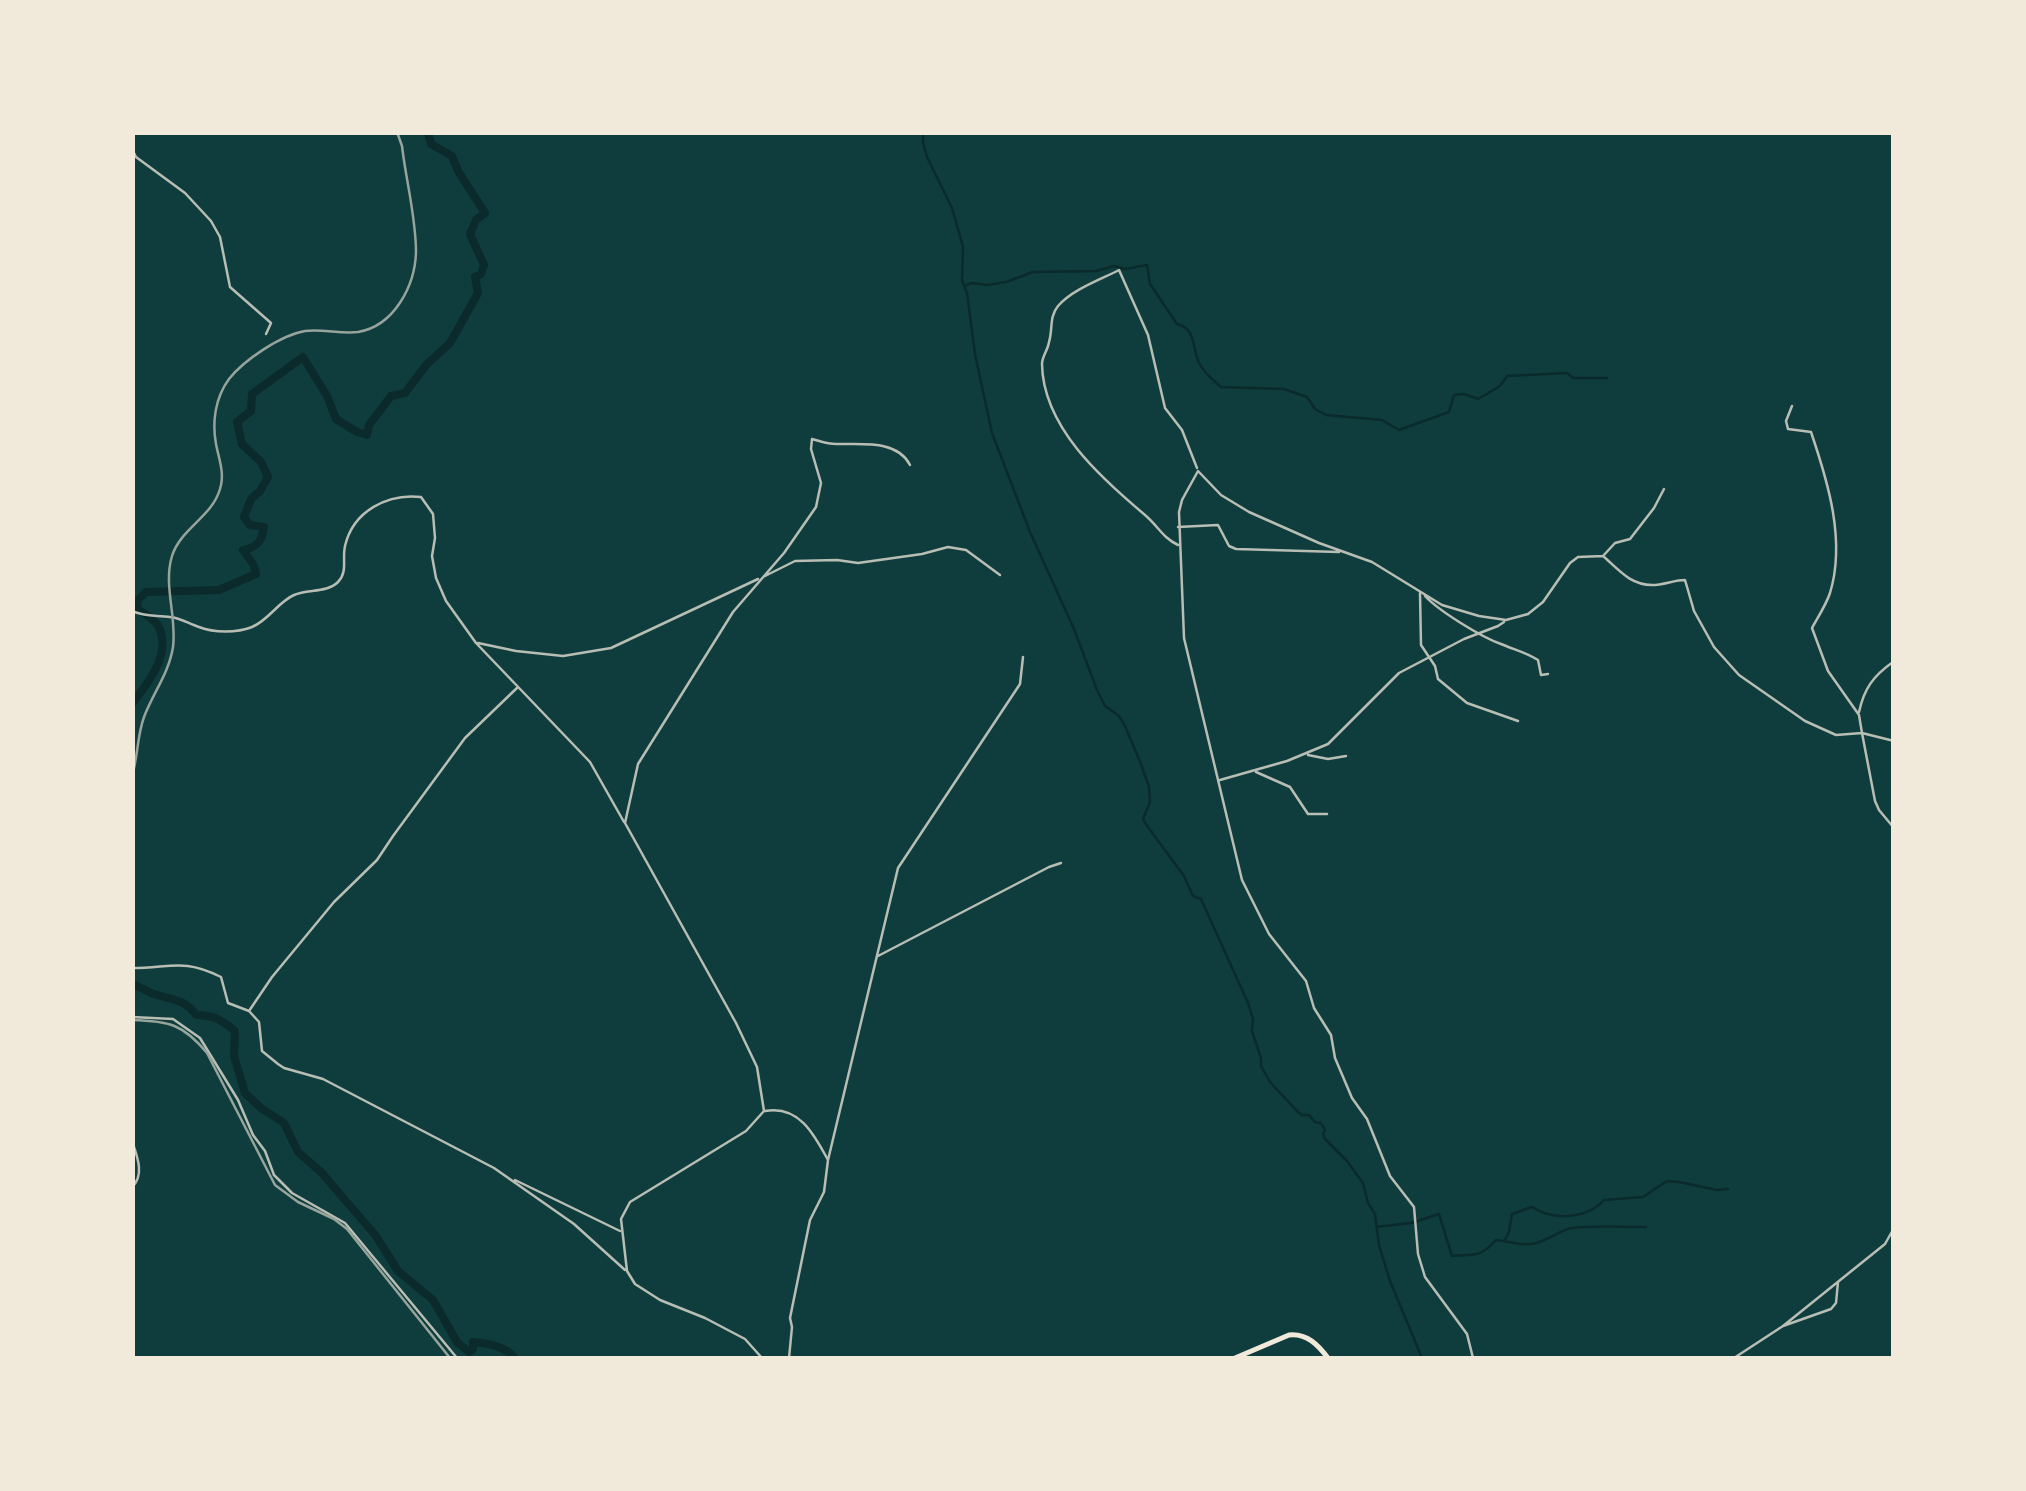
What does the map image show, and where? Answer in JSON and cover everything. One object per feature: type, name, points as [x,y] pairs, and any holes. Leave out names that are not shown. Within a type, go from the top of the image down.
[{"type":"main road","points":[[1235,1358],[1298,1334],[1316,1344],[1328,1358]]},
{"type":"street","points":[[133,150],[136,157],[186,193],[211,221],[220,238],[230,287],[270,322],[266,334]]},
{"type":"street","points":[[1180,546],[1165,540],[1160,528],[1102,476],[1062,428],[1046,388],[1042,361],[1057,307],[1119,270],[1148,335],[1166,408],[1182,430],[1198,471],[1220,495],[1282,528],[1372,562],[1442,605],[1506,620]]},
{"type":"street","points":[[1792,406],[1786,421],[1788,428],[1811,432],[1835,523],[1836,565],[1829,596],[1812,628],[1828,671],[1858,715],[1875,802],[1894,828]]},
{"type":"street","points":[[625,823],[638,764],[733,612],[816,507],[821,483],[812,439],[888,447],[900,451],[910,465]]},
{"type":"street","points":[[1198,471],[1182,500],[1178,527],[1184,638],[1242,880],[1269,934],[1306,981],[1314,1008],[1332,1035],[1334,1058],[1352,1098],[1367,1118],[1390,1176],[1414,1207],[1418,1254],[1425,1277],[1467,1334],[1473,1358]]},
{"type":"street","points":[[1218,781],[1328,744],[1392,678],[1478,633],[1535,610],[1578,557],[1603,556],[1615,544],[1630,539],[1664,490]]},
{"type":"street","points":[[132,611],[142,616],[172,617],[218,631],[252,627],[290,597],[340,581],[345,569],[344,549],[356,523],[378,502],[403,495],[421,498],[434,514],[432,556],[446,601],[476,643],[590,762],[758,1067],[764,1111]]},
{"type":"street","points":[[1178,527],[1218,524],[1229,546],[1236,549],[1346,552]]},
{"type":"street","points":[[476,643],[564,656],[610,648],[795,561],[858,563],[948,547],[966,550],[1000,575]]},
{"type":"street","points":[[1603,556],[1619,572],[1642,583],[1686,580],[1694,611],[1714,648],[1739,675],[1793,714],[1836,735],[1862,733],[1894,741]]},
{"type":"street","points":[[1420,592],[1478,633],[1525,651],[1538,660],[1541,676],[1548,674]]},
{"type":"street","points":[[1420,592],[1420,636],[1438,679],[1466,703],[1518,721]]},
{"type":"street","points":[[789,1358],[790,1318],[810,1220],[824,1192],[828,1160],[898,868],[1020,684],[1023,657]]},
{"type":"street","points":[[1858,715],[1864,690],[1875,674],[1893,662]]},
{"type":"street","points":[[249,1011],[334,902],[378,860],[466,738],[519,686]]},
{"type":"street","points":[[1307,754],[1328,759],[1346,756]]},
{"type":"street","points":[[1254,771],[1290,787],[1308,814],[1327,814]]},
{"type":"street","points":[[877,957],[1062,863]]},
{"type":"street","points":[[132,968],[200,966],[221,976],[228,1003],[249,1011],[259,1022],[262,1051],[284,1068],[323,1079],[622,1232]]},
{"type":"street","points":[[132,1017],[173,1019],[200,1038],[238,1100],[274,1175],[292,1194],[346,1222],[457,1358]]},
{"type":"street","points":[[626,1271],[621,1219],[630,1202],[746,1131],[764,1111],[792,1113],[812,1130],[828,1160]]},
{"type":"street","points":[[132,1141],[140,1166],[139,1178],[132,1188]]},
{"type":"street","points":[[510,1178],[574,1224],[635,1284],[660,1300],[745,1339],[762,1358]]},
{"type":"street","points":[[1734,1358],[1783,1326],[1838,1282],[1884,1244],[1894,1228]]},
{"type":"street","points":[[1783,1326],[1831,1309],[1836,1303],[1838,1282]]},
{"type":"waterway","points":[[132,704],[157,666],[163,645],[157,624],[138,609],[137,601],[146,592],[219,590],[256,574],[243,550],[258,543],[264,527],[250,525],[244,517],[251,499],[268,477],[261,462],[242,444],[237,422],[251,411],[252,394],[303,357],[336,419],[367,435],[369,425],[391,396],[405,393],[427,364],[450,343],[478,293],[475,277],[484,265],[470,234],[476,220],[485,213],[452,156],[431,144],[428,132]]},
{"type":"waterway","points":[[923,132],[927,157],[952,208],[963,247],[962,280],[992,433],[1097,690],[1105,706],[1125,726],[1141,764],[1150,802],[1143,819],[1184,876],[1193,896],[1201,899],[1248,1003],[1261,1066],[1270,1082],[1297,1111],[1321,1123],[1325,1139],[1363,1183],[1375,1214],[1390,1281],[1422,1358]]},
{"type":"waterway","points":[[964,286],[1006,282],[1033,272],[1147,265],[1150,284],[1177,324],[1187,330],[1201,367],[1221,387],[1284,389],[1307,397],[1315,409],[1326,415],[1382,420],[1399,430],[1449,412],[1454,395],[1478,399],[1500,386],[1507,376],[1567,373],[1573,378],[1607,378]]},
{"type":"waterway","points":[[132,984],[180,1001],[196,1015],[217,1019],[235,1031],[234,1056],[245,1093],[284,1123],[298,1152],[321,1172],[376,1236],[398,1271],[433,1300],[457,1342],[469,1352],[473,1342],[501,1348],[515,1358]]},
{"type":"waterway","points":[[1505,1240],[1512,1214],[1532,1207],[1570,1216],[1589,1211],[1604,1200],[1643,1197],[1667,1181],[1728,1189]]},
{"type":"waterway","points":[[1376,1227],[1411,1223],[1439,1214],[1452,1256],[1481,1252],[1496,1240],[1536,1243],[1572,1228],[1646,1227]]},
{"type":"railway","points":[[132,776],[144,717],[173,647],[169,578],[172,556],[220,489],[222,472],[215,419],[224,386],[244,364],[285,338],[305,331],[358,332],[371,328],[392,313],[407,291],[415,265],[416,239],[397,132]]},
{"type":"railway","points":[[132,1020],[174,1026],[198,1043],[207,1053],[275,1185],[347,1229],[450,1358]]}]
